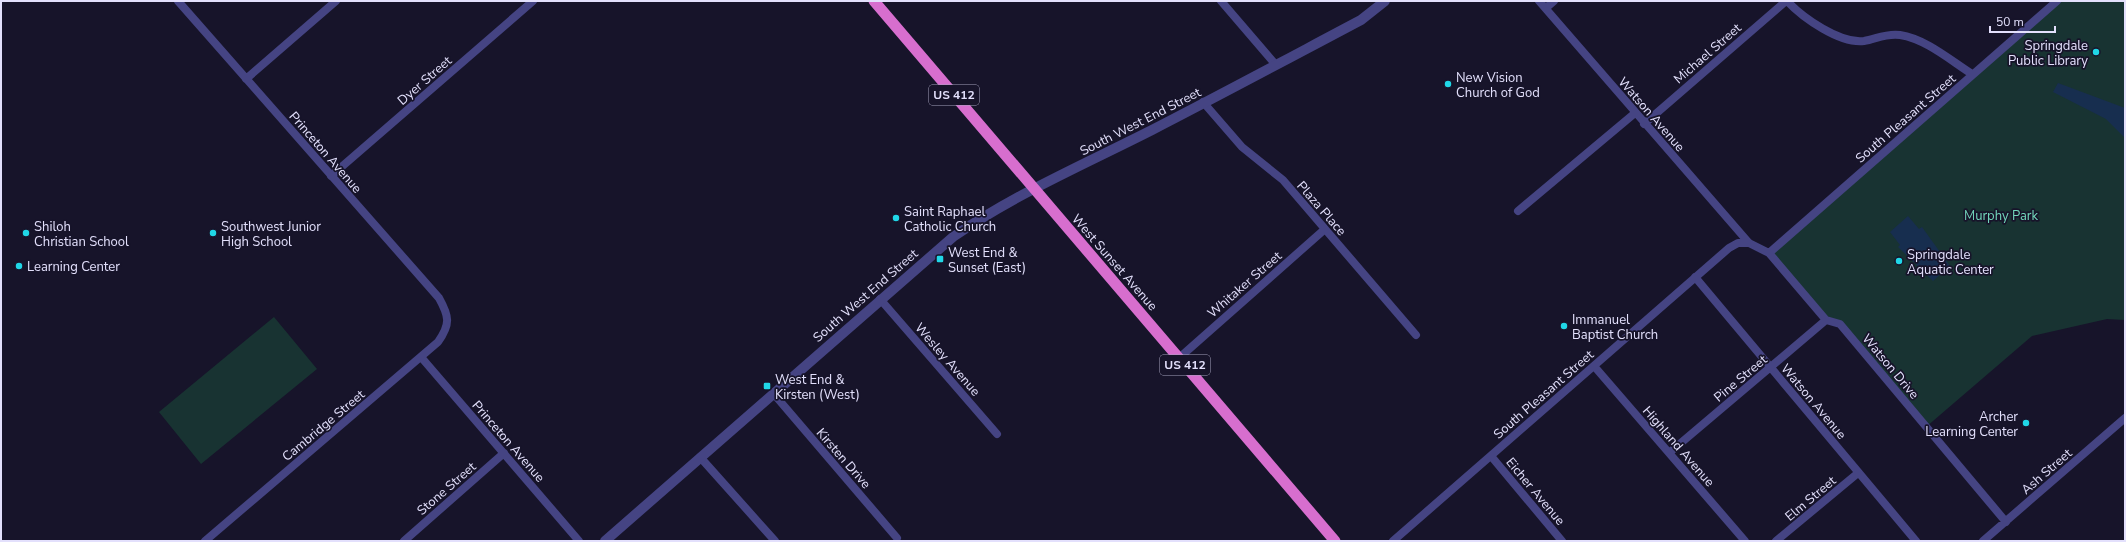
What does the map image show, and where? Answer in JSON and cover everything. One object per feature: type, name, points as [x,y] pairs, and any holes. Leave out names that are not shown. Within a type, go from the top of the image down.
[{"type":"highway","name":"West Sunset Avenue","points":[[874,1],[1335,541]]},
{"type":"street","name":"Princeton Avenue","points":[[178,1],[439,298],[446,311],[448,323]]},
{"type":"street","points":[[246,79],[336,1]]},
{"type":"street","name":"Dyer Street","points":[[332,176],[533,1]]},
{"type":"street","points":[[1221,1],[1276,65]]},
{"type":"street","name":"South West End Street","points":[[605,541],[880,299],[953,237],[992,212],[1034,189],[1361,20],[1385,1]]},
{"type":"street","name":"Watson Avenue","points":[[1540,1],[1644,124],[1749,243],[1769,253]]},
{"type":"street","points":[[1546,8],[1554,1]]},
{"type":"street","points":[[1787,1],[1795,9],[1834,34],[1848,39],[1863,41],[1881,36],[1900,35],[1923,42],[1972,74]]},
{"type":"street","name":"Michael Street","points":[[1644,124],[1787,1]]},
{"type":"street","name":"South Pleasant Street","points":[[1769,253],[2057,1]]},
{"type":"street","name":"Plaza Place","points":[[1204,102],[1242,147],[1283,180],[1416,336]]},
{"type":"street","points":[[1518,211],[1635,113]]},
{"type":"street","name":"Whitaker Street","points":[[1179,358],[1325,229]]},
{"type":"street","name":"South Pleasant Street","points":[[1393,541],[1728,248],[1738,243],[1749,243]]},
{"type":"street","name":"Watson Drive","points":[[1769,253],[1826,320],[1840,324],[2006,522]]},
{"type":"street","name":"Watson Avenue","points":[[1695,277],[1916,541]]},
{"type":"street","name":"Wesley Avenue","points":[[880,299],[997,434]]},
{"type":"street","name":"Pine Street","points":[[1669,453],[1826,320]]},
{"type":"street","name":"Cambridge Street","points":[[206,541],[438,342],[445,332],[448,323]]},
{"type":"street","name":"Princeton Avenue","points":[[421,357],[579,541]]},
{"type":"street","name":"Highland Avenue","points":[[1594,366],[1745,541]]},
{"type":"street","name":"Kirsten Drive","points":[[773,393],[897,538]]},
{"type":"street","name":"Ash Street","points":[[1982,541],[2006,522],[2125,418]]},
{"type":"street","name":"Stone Street","points":[[404,541],[504,453]]},
{"type":"street","name":"Eicher Avenue","points":[[1491,456],[1562,541]]},
{"type":"street","points":[[700,458],[775,541]]},
{"type":"street","name":"Elm Street","points":[[1776,541],[1858,473]]},
{"type":"green space","name":"Murphy Park","points":[[2057,1],[2125,1],[2125,320],[2107,319],[2032,336],[1926,427],[1841,324],[1826,320],[1769,253]]},
{"type":"green space","points":[[274,317],[317,369],[201,464],[159,412]]},
{"type":"water","points":[[2058,83],[2125,108],[2125,138],[2106,119],[2053,92]]},
{"type":"water","points":[[1908,216],[1919,229],[1922,227],[1950,266],[1933,281],[1898,247],[1900,245],[1890,232]]},
{"type":"place","name":"Springdale Public Library","points":[[2096,52]]},
{"type":"place","name":"New Vision Church of God","points":[[1448,84]]},
{"type":"place","name":"Saint Raphael Catholic Church","points":[[896,218]]},
{"type":"place","name":"Shiloh Christian School","points":[[26,233]]},
{"type":"place","name":"Southwest Junior High School","points":[[213,233]]},
{"type":"place","name":"West End & Sunset (East)","points":[[940,259]]},
{"type":"place","name":"Springdale Aquatic Center","points":[[1899,261]]},
{"type":"place","name":"Learning Center","points":[[19,266]]},
{"type":"place","name":"Immanuel Baptist Church","points":[[1564,326]]},
{"type":"place","name":"West End & Kirsten (West)","points":[[767,386]]},
{"type":"place","name":"Archer Learning Center","points":[[2026,423]]}]
